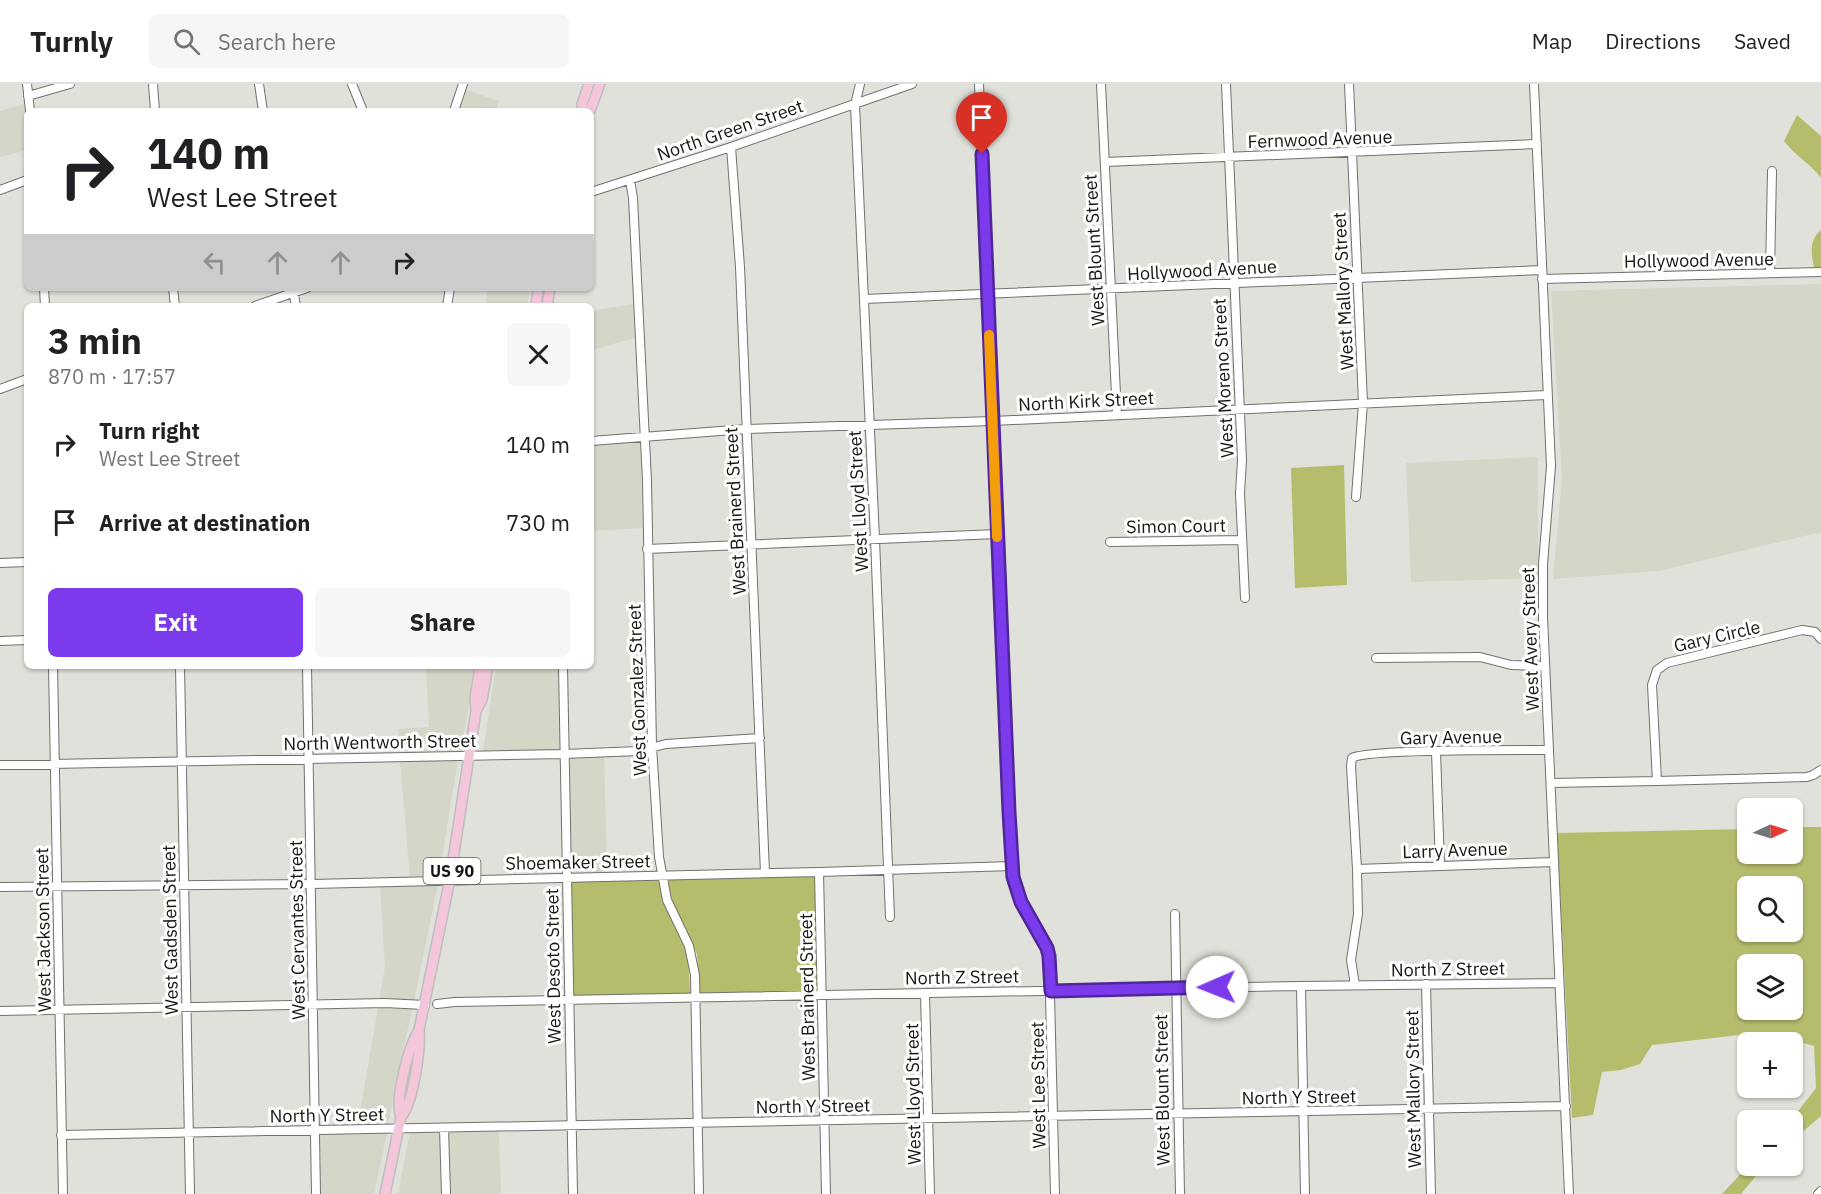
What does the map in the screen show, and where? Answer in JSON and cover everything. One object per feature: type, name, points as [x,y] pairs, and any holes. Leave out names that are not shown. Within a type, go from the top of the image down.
[{"type":"main road","points":[[583,108],[589,84]]},
{"type":"main road","points":[[591,108],[600,84]]},
{"type":"main road","name":"US 90","points":[[385,1194],[401,1117],[406,1111],[411,1090],[420,1042],[419,1030],[450,879],[470,756],[480,669]]},
{"type":"main road","name":"US 90","points":[[476,711],[482,700],[487,669]]},
{"type":"street","points":[[27,84],[30,108]]},
{"type":"street","points":[[28,96],[70,84]]},
{"type":"street","points":[[153,84],[155,108]]},
{"type":"street","points":[[259,84],[263,108]]},
{"type":"street","points":[[352,84],[362,108]]},
{"type":"street","points":[[455,108],[463,84]]},
{"type":"street","name":"West Lloyd Street","points":[[860,84],[855,105],[890,917]]},
{"type":"street","name":"North Green Street","points":[[594,191],[731,147],[912,84]]},
{"type":"street","name":"West Lee Street","points":[[979,84],[1012,866],[1021,902],[1047,948],[1049,956],[1055,1194]]},
{"type":"street","name":"West Blount Street","points":[[1101,84],[1117,415]]},
{"type":"street","name":"West Moreno Street","points":[[1226,84],[1242,460],[1240,493],[1245,598]]},
{"type":"street","name":"West Mallory Street","points":[[1349,84],[1364,403],[1356,497]]},
{"type":"street","name":"West Avery Street","points":[[1534,84],[1551,466],[1542,584],[1569,1194]]},
{"type":"street","name":"Fernwood Avenue","points":[[1105,162],[1537,144]]},
{"type":"street","name":"West Brainerd Street","points":[[731,147],[739,255],[765,873]]},
{"type":"street","points":[[1770,273],[1772,171]]},
{"type":"street","name":"West Gonzalez Street","points":[[630,180],[633,198],[644,436],[652,746],[662,875],[667,900],[692,955],[695,975],[699,1194]]},
{"type":"street","points":[[0,189],[24,181]]},
{"type":"street","name":"Hollywood Avenue","points":[[864,299],[1542,270]]},
{"type":"street","name":"Hollywood Avenue","points":[[1542,279],[1821,272]]},
{"type":"street","points":[[262,303],[291,291]]},
{"type":"street","points":[[0,388],[24,380]]},
{"type":"street","name":"North Kirk Street","points":[[594,441],[746,429],[993,421],[1547,394]]},
{"type":"street","points":[[647,549],[997,534]]},
{"type":"street","name":"Simon Court","points":[[1110,542],[1242,540]]},
{"type":"street","points":[[0,563],[24,562]]},
{"type":"street","name":"Gary Circle","points":[[1657,781],[1652,685],[1654,675],[1661,666],[1802,630],[1815,632],[1821,639]]},
{"type":"street","points":[[0,641],[24,640]]},
{"type":"street","points":[[1376,658],[1480,657],[1511,665],[1545,666]]},
{"type":"street","name":"West Jackson Street","points":[[53,669],[63,1194]]},
{"type":"street","name":"West Gadsden Street","points":[[180,669],[190,1194]]},
{"type":"street","name":"West Cervantes Street","points":[[307,669],[316,1194]]},
{"type":"street","name":"West Desoto Street","points":[[562,669],[573,1194]]},
{"type":"street","name":"North Wentworth Street","points":[[0,765],[564,754],[639,751],[652,746],[760,738]]},
{"type":"street","name":"Gary Avenue","points":[[1357,869],[1351,766],[1354,756],[1549,750]]},
{"type":"street","points":[[1436,752],[1440,865]]},
{"type":"street","points":[[1551,783],[1807,777],[1821,770]]},
{"type":"street","name":"Larry Avenue","points":[[1357,869],[1554,862]]},
{"type":"street","name":"Shoemaker Street","points":[[0,887],[312,884],[1012,866]]},
{"type":"street","points":[[1355,985],[1351,960],[1358,914],[1357,869]]},
{"type":"street","name":"West Brainerd Street","points":[[819,872],[826,1194]]},
{"type":"street","name":"West Blount Street","points":[[1174,914],[1180,1194]]},
{"type":"street","name":"North Z Street","points":[[437,1004],[1174,988],[1559,983]]},
{"type":"street","name":"West Mallory Street","points":[[1426,984],[1431,1194]]},
{"type":"street","points":[[1301,986],[1305,1194]]},
{"type":"street","name":"West Lloyd Street","points":[[925,993],[930,1194]]},
{"type":"street","points":[[0,1011],[425,1005]]},
{"type":"street","name":"North Y Street","points":[[61,1136],[1566,1106]]},
{"type":"street","points":[[444,1128],[446,1194]]},
{"type":"shaded area","points":[[466,90],[499,101],[497,108],[459,108]]},
{"type":"shaded area","points":[[25,104],[24,151],[0,157],[0,111]]},
{"type":"shaded area","points":[[1821,284],[1821,532],[1659,571],[1553,579],[1562,479],[1551,291]]},
{"type":"shaded area","points":[[488,291],[530,291],[528,303],[486,303]]},
{"type":"shaded area","points":[[633,304],[635,338],[594,349],[594,310]]},
{"type":"shaded area","points":[[640,441],[643,528],[594,531],[594,445]]},
{"type":"shaded area","points":[[1538,457],[1538,578],[1411,582],[1406,463]]},
{"type":"shaded area","points":[[426,669],[474,669],[466,725],[459,751],[400,752],[398,729],[429,727]]},
{"type":"shaded area","points":[[496,669],[558,669],[560,750],[483,752]]},
{"type":"shaded area","points":[[604,756],[607,872],[571,873],[569,757]]},
{"type":"shaded area","points":[[400,760],[458,760],[439,876],[410,877]]},
{"type":"shaded area","points":[[438,884],[414,1001],[379,1000],[385,967],[380,886]]},
{"type":"shaded area","points":[[378,1007],[412,1009],[388,1125],[358,1125]]},
{"type":"shaded area","points":[[499,1131],[501,1194],[450,1194],[449,1132]]},
{"type":"shaded area","points":[[410,1132],[440,1132],[441,1194],[398,1194]]},
{"type":"shaded area","points":[[387,1133],[374,1194],[321,1194],[320,1134]]},
{"type":"green space","points":[[1797,115],[1821,136],[1821,178],[1784,141]]},
{"type":"green space","points":[[1821,230],[1821,267],[1814,267],[1813,242]]},
{"type":"green space","points":[[1344,465],[1347,585],[1295,588],[1291,468]]},
{"type":"green space","points":[[1803,827],[1821,827],[1821,1116],[1803,1131],[1803,1110],[1799,1110],[1816,1088],[1814,1046],[1803,1043],[1803,1032],[1737,1032],[1737,1035],[1652,1045],[1640,1064],[1621,1070],[1602,1072],[1593,1115],[1572,1118],[1557,833],[1737,829],[1737,864],[1803,864]]},
{"type":"green space","points":[[815,876],[818,991],[699,993],[697,954],[671,899],[668,879]]},
{"type":"green space","points":[[658,879],[663,901],[688,956],[690,993],[573,996],[571,881]]},
{"type":"green space","points":[[1739,1176],[1756,1176],[1741,1194],[1722,1194]]},
{"type":"slow traffic","points":[[989,335],[997,537]]},
{"type":"route","points":[[982,154],[1009,812],[1012,866],[1016,886],[1021,902],[1047,948],[1051,991],[1217,987]]}]
